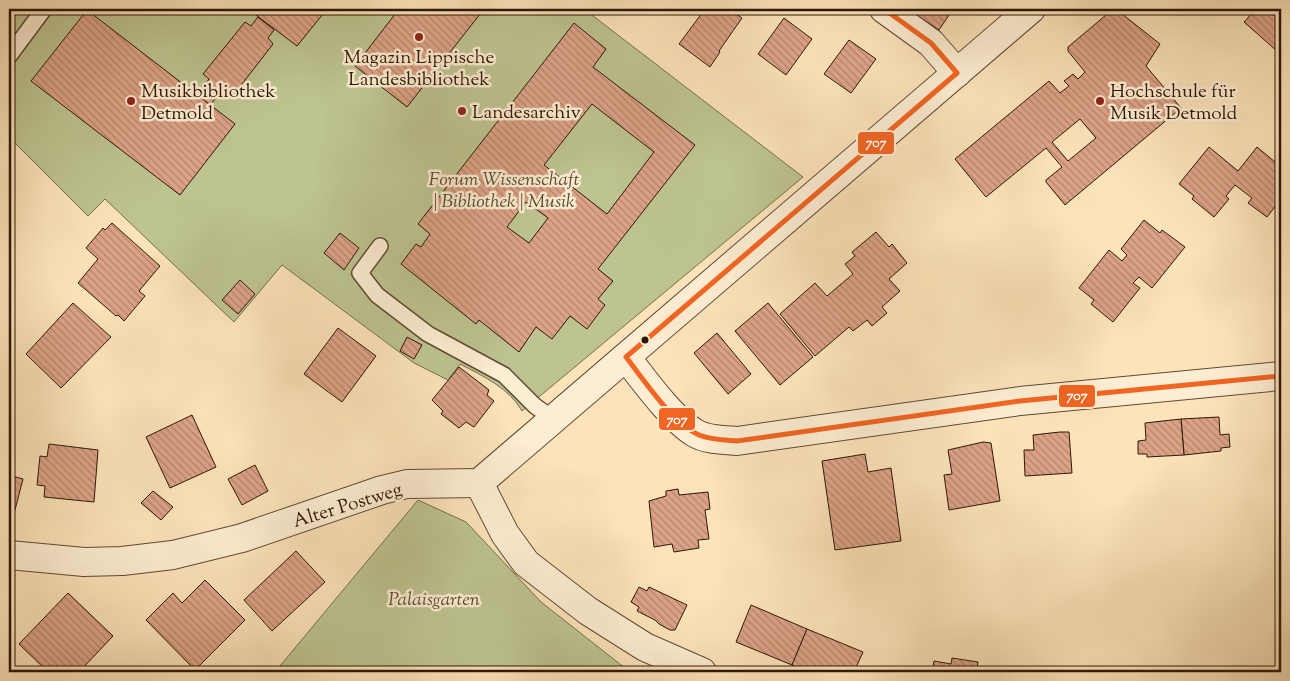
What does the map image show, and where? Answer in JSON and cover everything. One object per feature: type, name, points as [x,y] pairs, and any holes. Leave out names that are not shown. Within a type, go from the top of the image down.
[{"type":"street","points":[[884,9],[931,43],[957,73]]},
{"type":"street","points":[[702,672],[645,647],[588,611],[526,563],[505,534],[479,483],[552,418],[626,357],[1032,9]]},
{"type":"street","points":[[626,357],[677,419],[696,434],[722,440],[737,441],[1020,401],[1281,376]]},
{"type":"street","name":"Alter Postweg","points":[[9,555],[84,562],[122,561],[173,555],[242,538],[382,490],[407,484],[479,483]]},
{"type":"street","points":[[645,647],[657,672]]},
{"type":"lane","points":[[9,56],[44,9]]},
{"type":"lane","points":[[380,246],[360,273],[376,295],[428,334],[504,375],[535,406],[552,418]]},
{"type":"green space","name":"Forum Wissenschaft | Bibliothek | Musik","points":[[9,9],[584,9],[803,177],[522,411],[503,389],[460,364],[448,380],[414,363],[282,265],[234,322],[105,199],[88,216],[9,137]]},
{"type":"green space","name":"Palaisgarten","points":[[418,500],[466,522],[541,602],[630,672],[275,672]]},
{"type":"building","points":[[248,9],[327,9],[297,46]]},
{"type":"building","name":"Magazin Lippische Landesbibliothek","points":[[399,9],[484,9],[407,107],[355,66]]},
{"type":"building","points":[[705,9],[729,9],[742,18],[710,67],[679,44]]},
{"type":"building","points":[[908,9],[953,9],[939,30]]},
{"type":"building","points":[[1256,9],[1281,9],[1281,47],[1277,51],[1244,22]]},
{"type":"building","name":"Musikbibliothek Detmold","points":[[87,10],[235,124],[180,195],[31,81]]},
{"type":"building","name":"Hochschule für Musik Detmold","points":[[1112,10],[1117,10],[1160,44],[1146,66],[1181,108],[1065,205],[1046,182],[1062,167],[1046,148],[986,197],[955,159],[1049,81],[1060,93],[1069,86],[1064,81],[1073,74],[1078,79],[1085,72],[1068,51],[1068,47]],"holes":[[[1080,119],[1096,138],[1068,161],[1052,142]]]},
{"type":"building","points":[[258,17],[274,30],[268,38],[273,44],[232,97],[223,90],[210,105],[198,95],[209,79],[203,74],[245,22],[251,26]]},
{"type":"building","points":[[784,18],[812,39],[786,75],[758,54]]},
{"type":"building","points":[[574,23],[606,49],[593,67],[695,145],[598,269],[613,281],[598,299],[605,305],[587,329],[570,316],[552,339],[536,327],[519,352],[479,320],[476,324],[401,264],[416,244],[421,247],[430,234],[418,224]],"holes":[[[592,104],[654,152],[607,214],[544,165]],[[526,202],[548,218],[529,243],[507,227]]]},
{"type":"building","points":[[849,40],[876,59],[851,93],[824,74]]},
{"type":"building","points":[[1209,147],[1238,171],[1257,147],[1281,167],[1281,199],[1267,217],[1248,203],[1252,198],[1235,185],[1226,196],[1229,199],[1214,217],[1192,199],[1194,196],[1179,184]]},
{"type":"building","points":[[1144,220],[1160,233],[1162,230],[1185,247],[1152,288],[1139,277],[1133,283],[1140,288],[1113,322],[1091,304],[1094,300],[1079,288],[1109,250],[1122,261],[1127,255],[1121,249]]},
{"type":"building","points":[[112,223],[160,266],[139,291],[145,296],[124,321],[78,283],[98,259],[86,248],[103,228],[105,230]]},
{"type":"building","points":[[876,232],[889,247],[892,244],[907,263],[889,279],[900,291],[882,307],[887,313],[872,326],[867,320],[853,331],[849,327],[815,356],[780,314],[815,283],[827,296],[853,274],[845,264],[855,256],[852,252]]},
{"type":"building","points":[[340,233],[359,248],[344,270],[324,253]]},
{"type":"building","points":[[240,280],[255,294],[238,314],[222,300]]},
{"type":"building","points":[[73,303],[111,337],[61,388],[26,354]]},
{"type":"building","points":[[768,303],[813,357],[780,385],[735,331]]},
{"type":"building","points":[[338,328],[376,356],[342,402],[304,374]]},
{"type":"building","points":[[717,333],[751,374],[728,394],[694,353]]},
{"type":"building","points":[[407,337],[422,345],[414,359],[400,351]]},
{"type":"building","points":[[459,367],[489,390],[487,395],[494,401],[474,427],[466,422],[459,428],[441,414],[443,411],[432,400]]},
{"type":"building","points":[[192,415],[216,467],[170,488],[146,437]]},
{"type":"building","points":[[1219,417],[1220,435],[1229,434],[1230,447],[1221,448],[1221,451],[1184,455],[1181,419]]},
{"type":"building","points":[[1181,419],[1184,455],[1147,457],[1147,454],[1138,454],[1138,441],[1146,440],[1145,423]]},
{"type":"building","points":[[1069,432],[1072,473],[1025,476],[1024,450],[1034,450],[1033,435]]},
{"type":"building","points":[[983,442],[991,443],[1000,501],[949,510],[944,475],[952,474],[948,450]]},
{"type":"building","points":[[49,444],[98,450],[94,502],[44,497],[45,486],[37,485],[40,456],[47,457]]},
{"type":"building","points":[[865,454],[868,472],[891,468],[901,541],[835,550],[822,461]]},
{"type":"building","points":[[255,465],[268,491],[242,505],[228,479]]},
{"type":"building","points":[[9,475],[23,479],[10,529],[9,528]]},
{"type":"building","points":[[678,489],[679,495],[708,492],[710,509],[705,510],[709,539],[698,540],[699,548],[674,552],[672,544],[654,547],[649,501],[666,496],[666,491]]},
{"type":"building","points":[[153,491],[173,507],[161,520],[141,503]]},
{"type":"building","points":[[296,551],[325,582],[272,631],[244,600]]},
{"type":"building","points":[[205,580],[245,620],[195,670],[146,620],[173,593],[182,603]]},
{"type":"building","points":[[639,587],[647,591],[649,587],[687,605],[675,630],[670,630],[637,611],[639,607],[631,602]]},
{"type":"building","points":[[68,593],[113,636],[79,672],[48,672],[19,644]]},
{"type":"building","points":[[751,605],[807,629],[792,665],[736,642]]},
{"type":"building","points":[[807,629],[863,652],[854,672],[809,672],[792,665]]},
{"type":"building","points":[[952,658],[978,662],[977,669],[991,672],[932,672],[934,661],[951,664]]},
{"type":"transit line","name":"707","points":[[884,9],[931,43],[957,73],[626,357],[669,412],[699,435],[718,440],[737,441],[1020,401],[1281,376]]},
{"type":"place","name":"Magazin Lippische Landesbibliothek","points":[[419,37]]},
{"type":"place","name":"Musikbibliothek Detmold","points":[[131,101]]},
{"type":"place","name":"Hochschule für Musik Detmold","points":[[1100,101]]},
{"type":"place","name":"Landesarchiv","points":[[462,111]]}]
